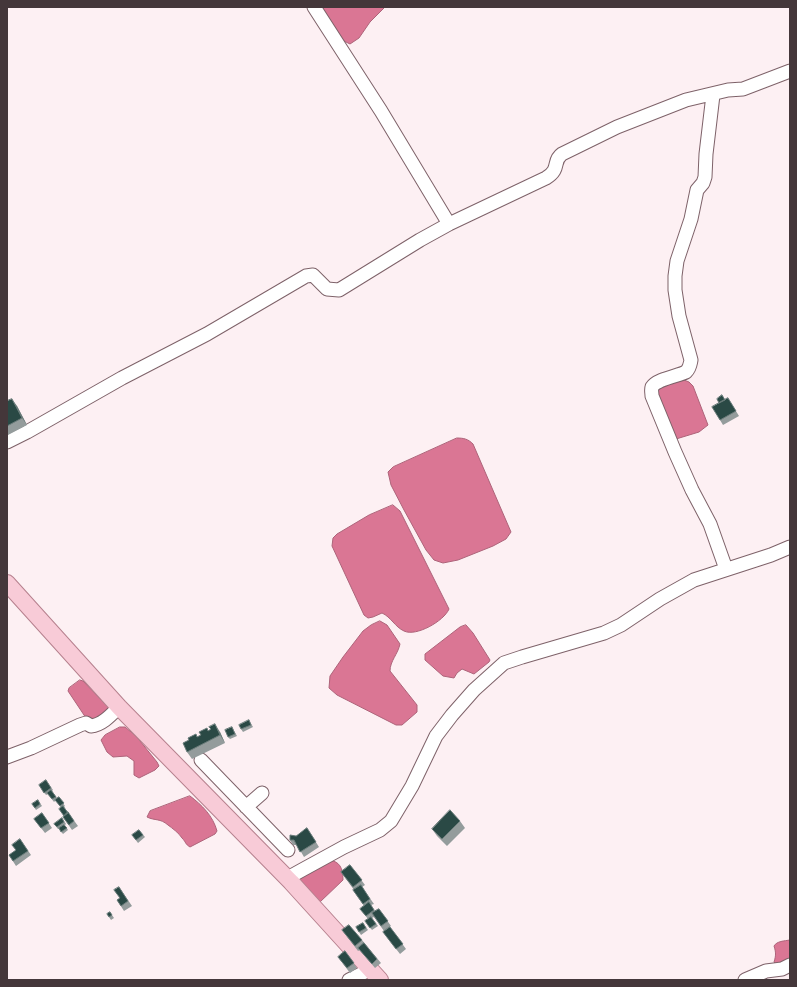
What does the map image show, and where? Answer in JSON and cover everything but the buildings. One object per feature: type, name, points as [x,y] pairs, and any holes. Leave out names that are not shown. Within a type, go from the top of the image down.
[{"type":"main road","points":[[7,583],[119,707],[291,882],[375,974]]},
{"type":"street","points":[[314,7],[449,224]]},
{"type":"street","points":[[7,442],[122,378],[207,334],[306,276],[313,275],[327,289],[339,290],[420,240],[449,224],[553,174],[556,170],[559,156],[617,127],[686,100],[713,95],[728,90],[743,89],[790,70]]},
{"type":"street","points":[[713,95],[706,154],[705,177],[703,183],[697,190],[691,220],[677,261],[675,276],[675,290],[679,316],[691,360],[690,365],[686,372],[656,383],[651,390],[652,396],[675,452],[692,490],[710,524],[726,569]]},
{"type":"street","points":[[291,882],[293,876],[302,870],[344,847],[380,830],[390,821],[412,786],[436,736],[474,690],[504,663],[604,633],[621,625],[694,580],[771,555],[790,547]]},
{"type":"street","points":[[7,757],[31,748],[80,725],[86,723],[91,726],[96,726],[110,716],[119,707]]},
{"type":"street","points":[[201,760],[288,850]]},
{"type":"street","points":[[246,807],[262,793]]},
{"type":"street","points":[[745,980],[766,972],[782,969],[790,965]]},
{"type":"street","points":[[348,980],[375,974]]},
{"type":"shaded area","points":[[322,7],[385,7],[370,22],[359,38],[350,44],[340,39]]},
{"type":"shaded area","points":[[684,380],[693,386],[708,425],[699,432],[676,439],[657,391],[663,387]]},
{"type":"shaded area","points":[[457,438],[466,439],[473,444],[511,532],[506,539],[493,546],[458,560],[443,563],[434,560],[426,550],[391,485],[388,472],[393,467]]},
{"type":"shaded area","points":[[393,505],[400,511],[449,609],[446,614],[436,623],[415,632],[404,631],[382,613],[368,618],[364,615],[332,546],[333,538],[337,534],[369,515]]},
{"type":"shaded area","points":[[380,621],[387,625],[400,644],[391,664],[390,671],[417,705],[417,712],[402,725],[396,725],[337,695],[329,688],[330,676],[343,657],[363,631]]},
{"type":"shaded area","points":[[466,625],[473,633],[490,660],[474,674],[462,669],[454,678],[443,676],[425,660],[425,654],[460,627]]},
{"type":"shaded area","points":[[80,680],[83,681],[110,709],[94,724],[86,718],[68,691],[69,688]]},
{"type":"shaded area","points":[[120,727],[125,727],[136,736],[157,762],[159,766],[155,770],[139,778],[134,775],[134,761],[127,756],[113,757],[107,752],[101,740],[105,735]]},
{"type":"shaded area","points":[[190,796],[199,803],[213,820],[217,831],[215,834],[190,847],[177,832],[165,823],[160,820],[147,817],[150,811]]},
{"type":"shaded area","points":[[328,860],[335,862],[340,866],[343,880],[320,902],[298,880],[307,870]]},
{"type":"shaded area","points":[[790,940],[790,963],[778,967],[774,962],[776,954],[774,946],[779,942]]}]
